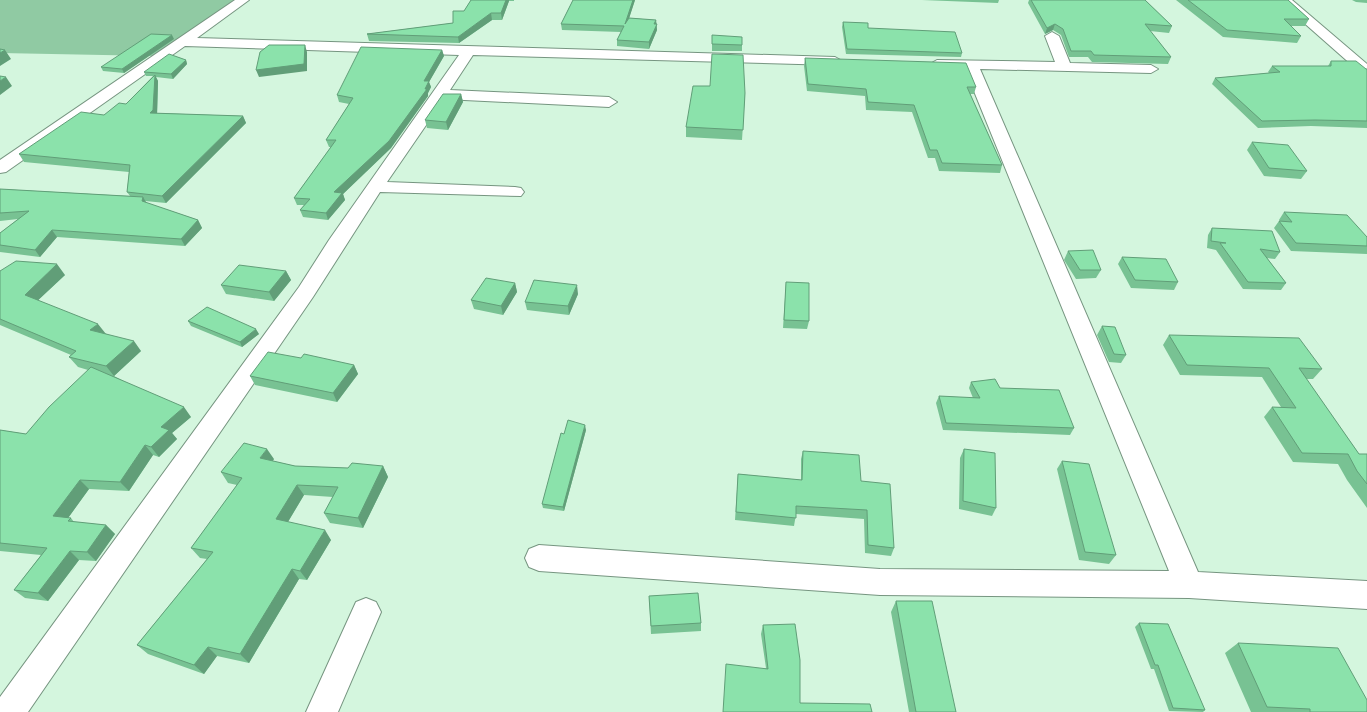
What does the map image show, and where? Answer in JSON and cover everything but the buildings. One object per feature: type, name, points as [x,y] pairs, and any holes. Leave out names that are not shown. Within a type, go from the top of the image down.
[{"type":"street","points":[[0,168],[243,0]]},
{"type":"street","points":[[1284,0],[1367,72]]},
{"type":"street","points":[[1052,36],[1064,67]]},
{"type":"street","points":[[183,42],[852,61]]},
{"type":"street","points":[[9,712],[306,292],[469,51]]},
{"type":"street","points":[[921,63],[1151,69]]},
{"type":"street","points":[[970,64],[1024,188],[1059,278],[1095,358],[1189,585]]},
{"type":"street","points":[[439,94],[609,102]]},
{"type":"street","points":[[376,187],[515,192]]},
{"type":"street","points":[[538,558],[880,582],[1189,585],[1367,595]]},
{"type":"street","points":[[322,712],[366,612]]},
{"type":"green space","points":[[0,0],[234,0],[155,56],[0,53]]}]
